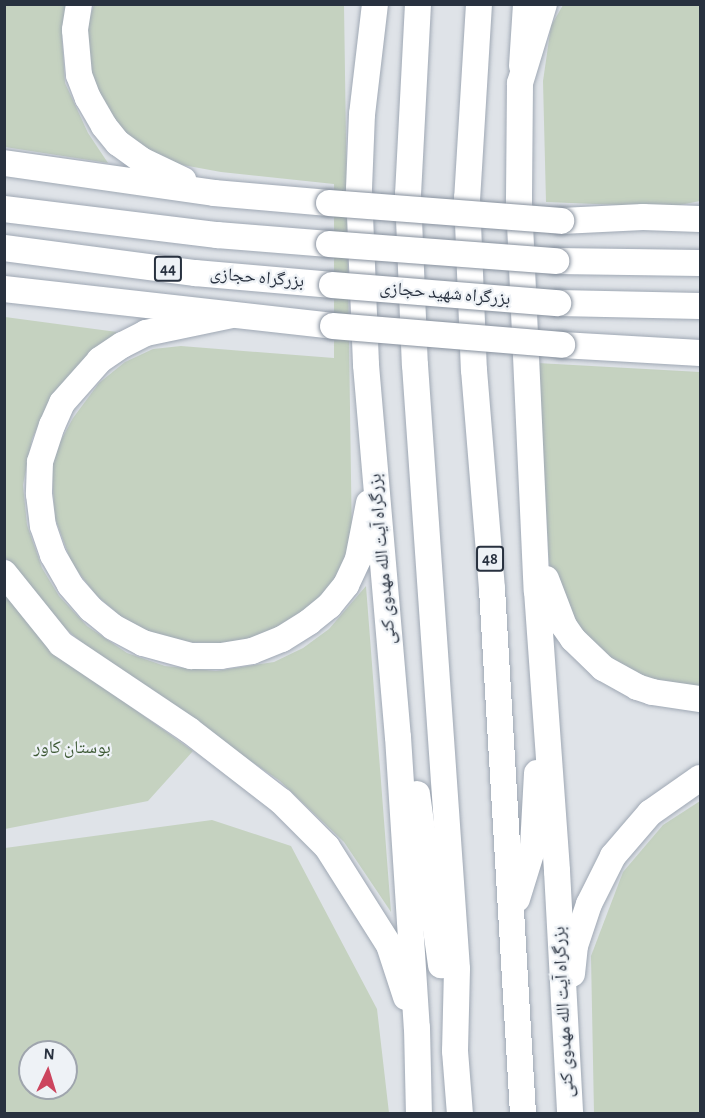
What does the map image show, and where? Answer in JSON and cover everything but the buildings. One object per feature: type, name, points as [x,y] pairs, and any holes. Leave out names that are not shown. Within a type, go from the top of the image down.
[{"type":"highway","points":[[79,4],[75,30],[79,75],[88,98],[104,126],[118,143],[141,160],[214,193]]},
{"type":"highway","points":[[356,4],[362,114]]},
{"type":"highway","name":"بزرگراه آیت الله مهدوی کنی","points":[[375,4],[362,114],[359,190],[366,365],[398,736],[417,1028],[419,1113]]},
{"type":"highway","points":[[418,4],[408,194],[415,365],[457,969],[455,1051],[460,1113]]},
{"type":"highway","name":"48","points":[[480,4],[467,198],[474,370],[492,589],[523,1113]]},
{"type":"highway","name":"بزرگراه آیت الله مهدوی کنی","points":[[544,4],[520,83],[520,225],[536,550],[570,1113]]},
{"type":"highway","points":[[4,163],[214,193],[329,204],[561,221],[643,217],[700,219]]},
{"type":"highway","name":"44","points":[[4,209],[217,235],[329,244],[556,261],[700,263]]},
{"type":"highway","points":[[643,217],[700,209]]},
{"type":"highway","name":"بزرگراه حجازی","points":[[4,248],[195,273],[332,285]]},
{"type":"highway","name":"بزرگراه شهید حجازی","points":[[332,285],[558,303],[700,306]]},
{"type":"highway","points":[[4,289],[333,326],[700,355]]},
{"type":"highway","points":[[232,315],[146,333],[122,345],[100,360],[80,380],[62,403],[51,424],[40,462],[39,494],[43,526],[53,555],[70,585],[91,609],[113,627],[143,644],[190,656],[221,656],[252,651],[282,639],[329,606],[346,585],[358,558],[375,470]]},
{"type":"highway","points":[[536,550],[564,626],[593,659],[615,676],[637,687],[667,696],[700,699]]},
{"type":"highway","points":[[4,573],[61,644],[189,730],[281,801],[327,847],[389,945],[417,1028]]},
{"type":"highway","points":[[512,913],[533,847],[544,689]]},
{"type":"highway","points":[[398,736],[417,793],[455,1051]]},
{"type":"highway","points":[[566,1019],[575,946],[598,881],[613,856],[650,813],[700,778]]},
{"type":"main road","points":[[520,83],[524,4]]},
{"type":"green space","points":[[4,5],[68,5],[62,38],[65,83],[88,133],[108,163],[5,147]]},
{"type":"green space","points":[[94,5],[344,5],[352,543],[336,583],[304,614],[262,638],[221,643],[171,642],[126,621],[96,595],[72,564],[55,518],[51,459],[73,418],[99,383],[125,362],[153,349],[181,346],[334,358],[334,184],[221,172],[161,161],[117,128],[90,77],[85,31]]},
{"type":"green space","points":[[563,5],[700,5],[700,201],[670,207],[546,202],[543,81],[551,26]]},
{"type":"green space","points":[[5,317],[117,332],[54,392],[32,439],[23,485],[27,525],[42,568],[59,596],[87,626],[127,653],[165,666],[216,671],[274,662],[303,648],[329,629],[366,586],[391,912],[344,842],[280,781],[99,657],[52,617],[5,557]]},
{"type":"green space","points":[[537,363],[700,372],[700,694],[672,692],[587,647],[552,577],[549,561]]},
{"type":"green space","name":"بوستان کاور","points":[[4,591],[61,657],[193,751],[148,801],[5,829]]},
{"type":"green space","points":[[700,801],[700,1113],[594,1113],[591,956],[623,872],[663,825]]},
{"type":"green space","points":[[212,820],[291,846],[377,1009],[389,1113],[5,1113],[5,848]]}]
